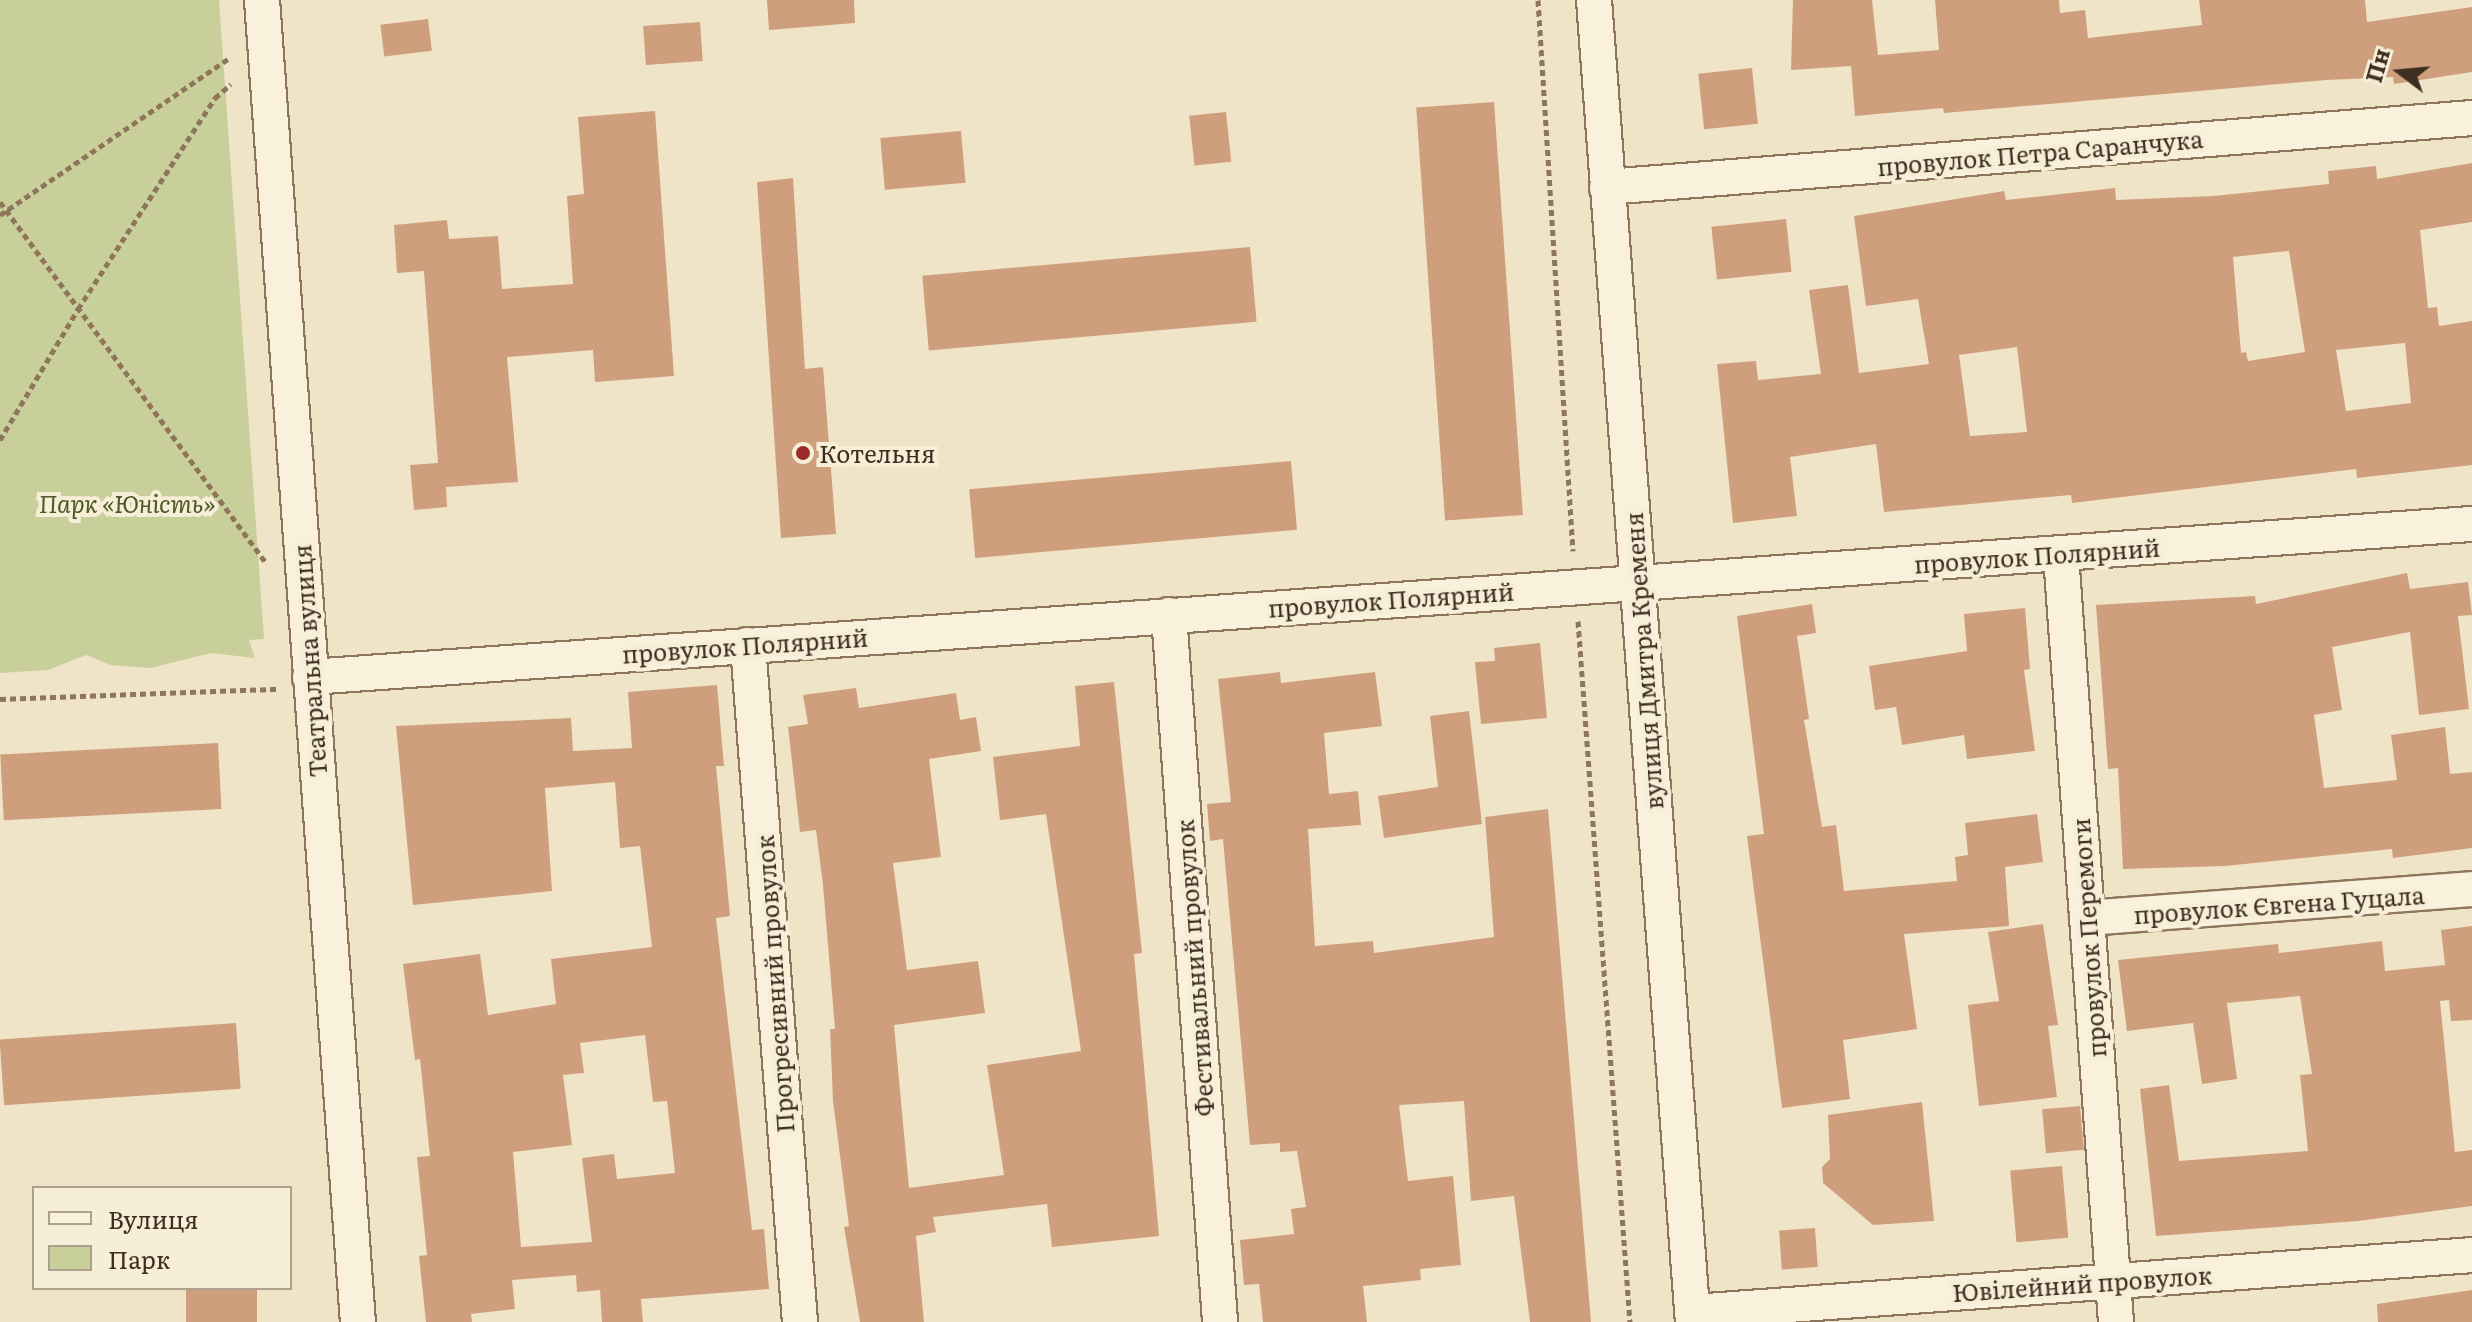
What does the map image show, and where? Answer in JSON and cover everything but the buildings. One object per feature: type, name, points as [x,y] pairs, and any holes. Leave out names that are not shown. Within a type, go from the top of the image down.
[{"type":"street","name":"Театральна вулиця","points":[[262,0],[304,592],[294,683],[358,1322]]},
{"type":"street","name":"вулиця Дмитра Кременя","points":[[1594,0],[1693,1317]]},
{"type":"street","name":"провулок Петра Саранчука","points":[[1607,187],[2472,118]]},
{"type":"street","name":"провулок Полярний","points":[[294,683],[748,645],[2472,524]]},
{"type":"street","name":"провулок Перемоги","points":[[2061,555],[2116,1322]]},
{"type":"street","name":"Фестивальний провулок","points":[[1169,615],[1220,1322]]},
{"type":"street","name":"Прогресивний провулок","points":[[748,645],[800,1322]]},
{"type":"street","name":"провулок Євгена Гуцала","points":[[2087,918],[2472,889]]},
{"type":"street","name":"Ювілейний провулок","points":[[1693,1317],[2113,1281],[2472,1255]]},
{"type":"path","points":[[1538,0],[1576,585],[1630,1322]]},
{"type":"path","points":[[3,213],[229,58]]},
{"type":"path","points":[[0,440],[78,309],[215,98],[231,83]]},
{"type":"path","points":[[0,202],[3,213],[270,568],[304,592]]},
{"type":"path","points":[[0,699],[294,683]]},
{"type":"green space","name":"Парк «Юність»","points":[[0,0],[219,0],[264,639],[249,640],[255,658],[211,653],[150,668],[111,665],[86,655],[48,670],[0,673]]},
{"type":"place","name":"Котельня","points":[[803,453]]}]
